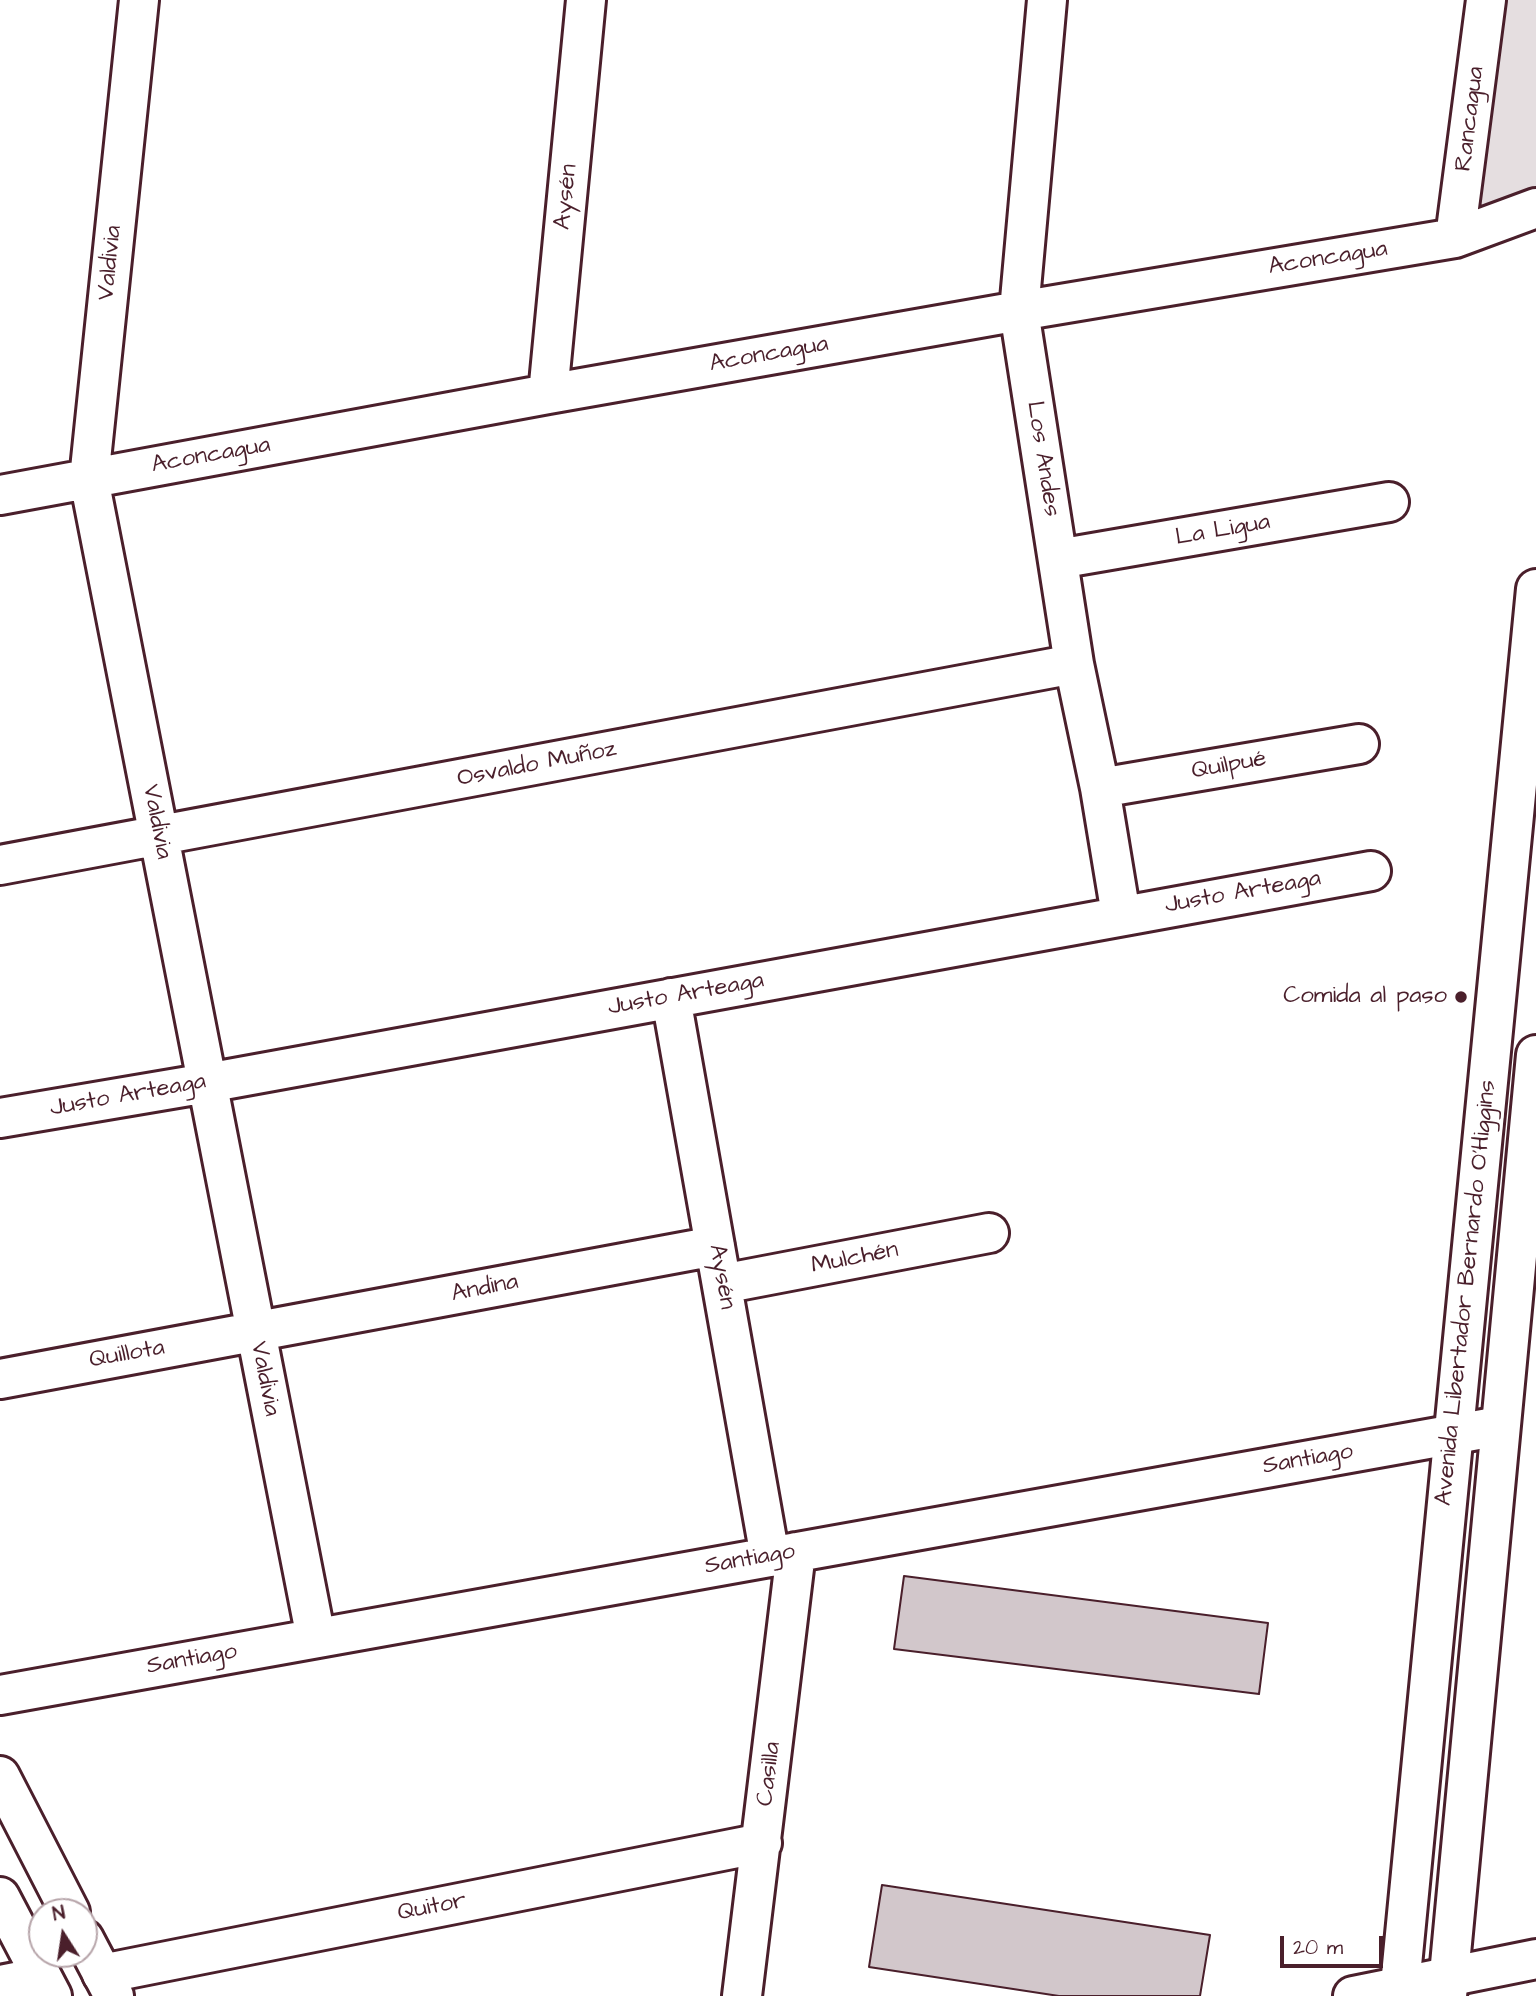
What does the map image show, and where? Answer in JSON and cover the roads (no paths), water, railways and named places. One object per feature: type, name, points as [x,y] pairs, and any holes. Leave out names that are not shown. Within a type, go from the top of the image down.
[{"type":"street","name":"Valdivia","points":[[139,0],[89,479],[316,1638]]},
{"type":"street","name":"Aysén","points":[[548,394],[586,0]]},
{"type":"street","name":"Los Andes","points":[[1047,0],[1019,311],[1074,664],[1100,788],[1121,915]]},
{"type":"street","name":"Rancagua","points":[[1455,238],[1486,0]]},
{"type":"street","name":"Aconcagua","points":[[0,495],[548,394],[1455,238],[1536,208]]},
{"type":"street","name":"La Ligua","points":[[1058,559],[1389,502]]},
{"type":"street","name":"Avenida Libertador Bernardo O'Higgins","points":[[1399,1992],[1536,589]]},
{"type":"street","name":"Osvaldo Muñoz","points":[[0,865],[1074,664]]},
{"type":"street","name":"Quilpué","points":[[1100,788],[1359,744]]},
{"type":"street","name":"Justo Arteaga","points":[[0,1118],[207,1083],[1371,871]]},
{"type":"street","name":"Aysén","points":[[671,998],[722,1284],[783,1554]]},
{"type":"street","name":"Avenida Libertador Bernardo O'Higgins","points":[[1448,1986],[1500,1426],[1533,1115],[1536,1055]]},
{"type":"street","name":"Mulchén","points":[[722,1284],[989,1233]]},
{"type":"street","name":"Andina","points":[[255,1332],[715,1246]]},
{"type":"street","name":"Quillota","points":[[0,1379],[255,1332]]},
{"type":"street","name":"Santiago","points":[[0,1695],[1500,1426]]},
{"type":"street","name":"Casilla","points":[[742,1996],[762,1843],[783,1554]]},
{"type":"street","points":[[0,1776],[63,1898]]},
{"type":"street","name":"Quitor","points":[[108,1985],[762,1843]]},
{"type":"street","points":[[0,1897],[47,1987]]},
{"type":"street","points":[[1353,1996],[1448,1986],[1536,1959]]},
{"type":"street","points":[[98,1966],[108,1985]]},
{"type":"street","points":[[0,1985],[47,1987]]},
{"type":"place","name":"Comida al paso","points":[[1461,997]]}]
